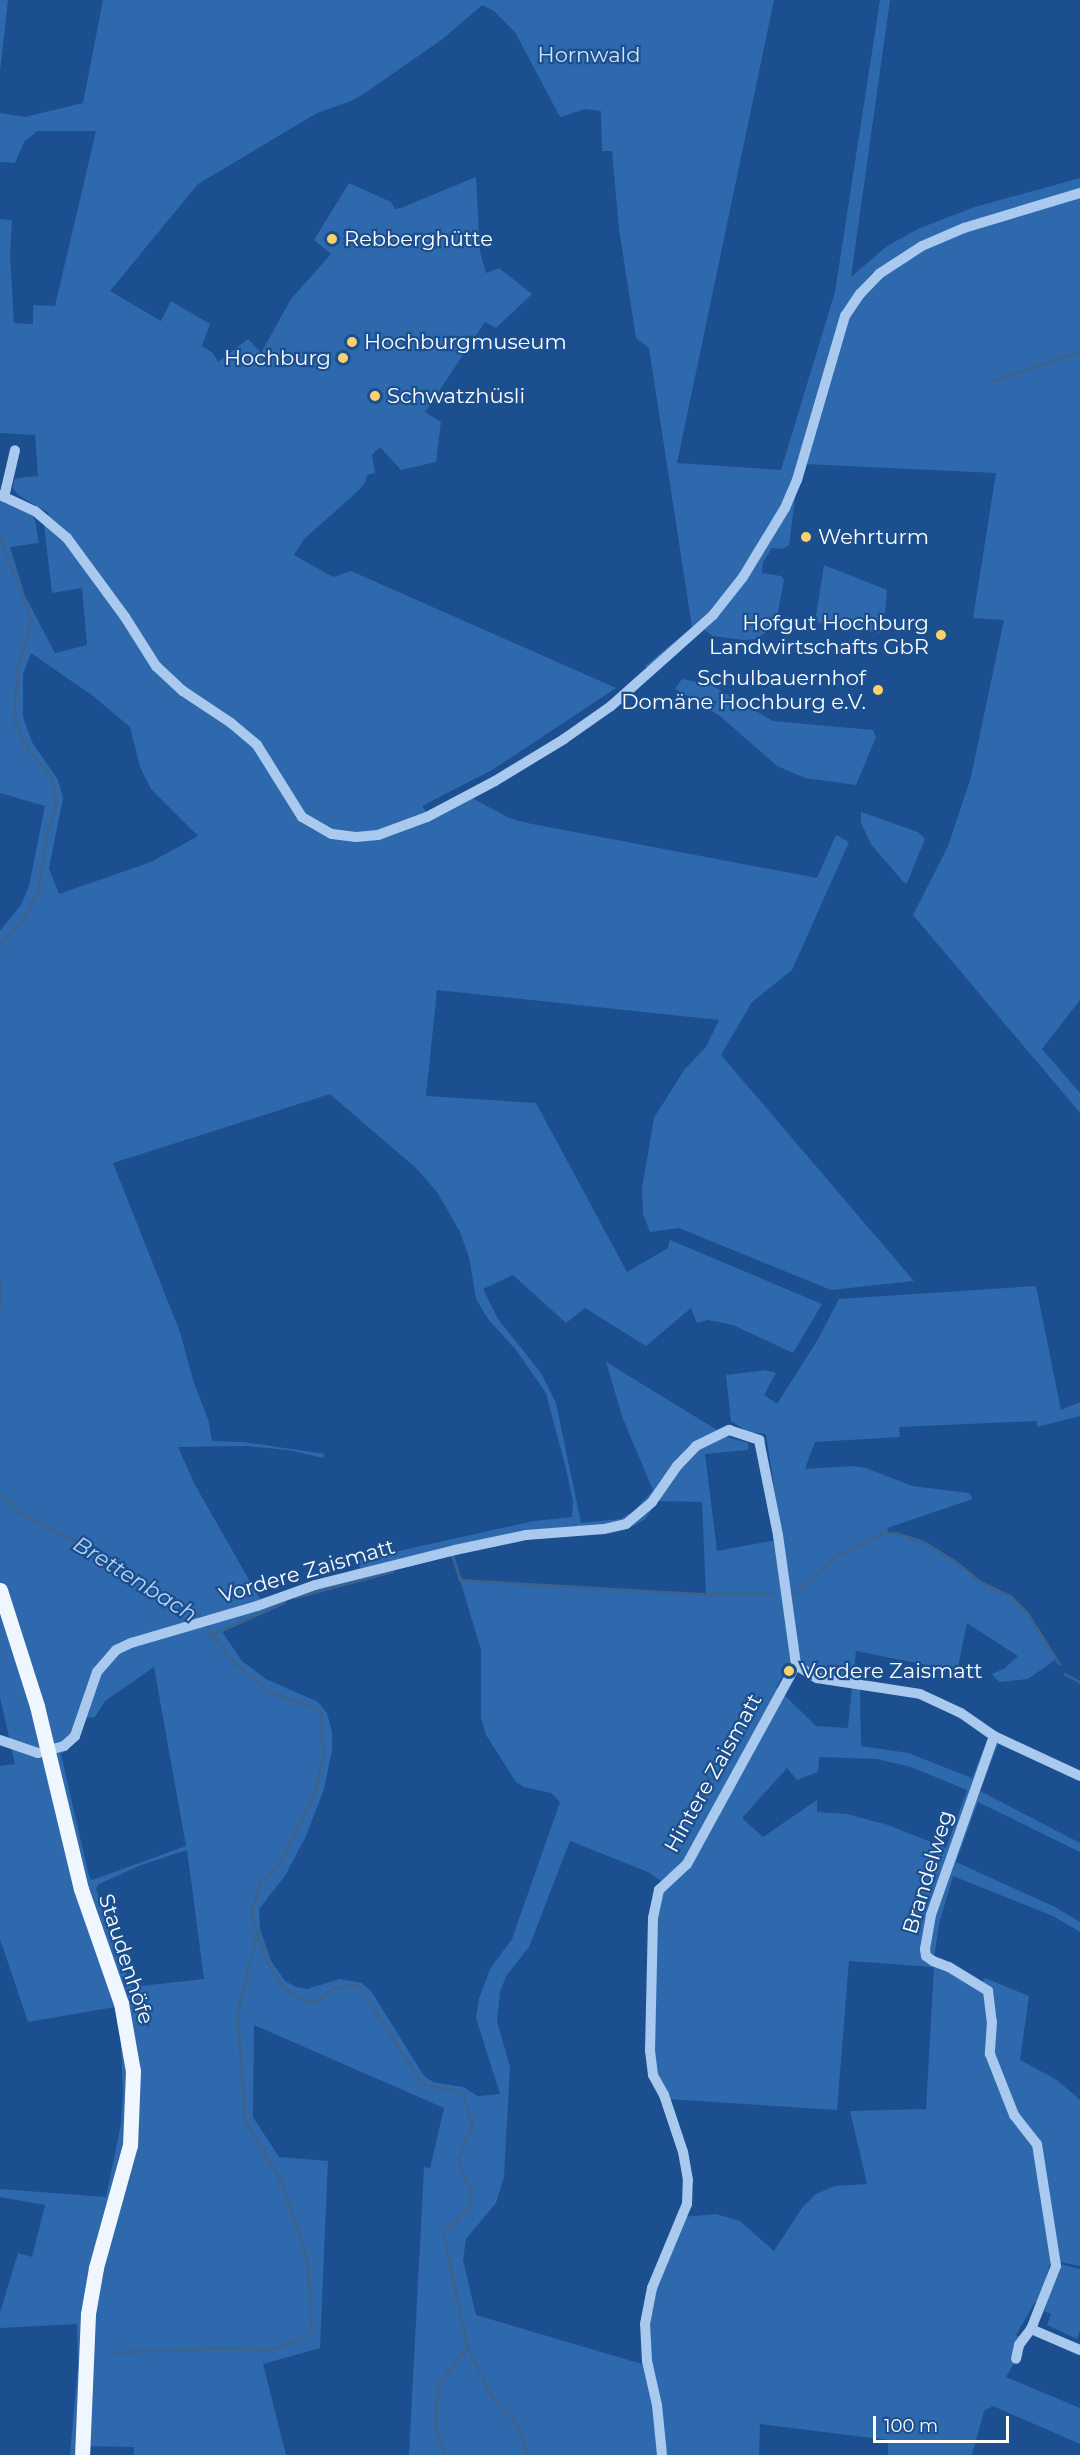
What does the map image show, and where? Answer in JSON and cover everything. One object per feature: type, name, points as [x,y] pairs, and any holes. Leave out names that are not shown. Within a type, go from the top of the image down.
[{"type":"main road","name":"Staudenhöfe","points":[[0,1590],[19,1643],[49,1751],[79,1881],[121,2003],[133,2071],[130,2145],[96,2268],[88,2314],[82,2455]]},
{"type":"street","points":[[15,450],[2,496],[35,511],[55,525],[67,538],[119,608],[156,666],[183,691],[231,723],[256,745],[303,817],[324,830],[345,836],[378,835],[401,828],[495,781],[564,739],[611,706],[713,615],[743,577],[785,508],[797,480],[845,316],[860,294],[879,274],[922,246],[964,228],[1080,193]]},
{"type":"street","name":"Vordere Zaismatt","points":[[49,1751],[64,1746],[75,1736],[97,1672],[116,1650],[131,1642],[196,1625],[315,1585],[455,1550],[526,1535],[604,1529],[626,1524],[652,1502],[677,1466],[696,1446],[729,1430],[759,1440],[778,1535],[796,1665]]},
{"type":"street","points":[[796,1665],[818,1678],[920,1694],[961,1713],[994,1736],[1080,1776]]},
{"type":"street","name":"Hintere Zaismatt","points":[[662,2455],[657,2405],[647,2361],[645,2324],[652,2288],[687,2204],[688,2180],[683,2152],[664,2095],[653,2074],[651,2063],[653,1918],[659,1890],[687,1864],[796,1665]]},
{"type":"street","name":"Brandelweg","points":[[994,1736],[931,1915],[925,1949],[926,1956],[933,1961],[949,1967],[988,1991],[992,2022],[990,2054],[1014,2115],[1037,2144],[1056,2266],[1031,2329],[1019,2345],[1016,2359]]},
{"type":"street","points":[[0,1740],[38,1753],[49,1751]]},
{"type":"street","points":[[1031,2329],[1080,2350]]},
{"type":"green space","points":[[0,0],[8,0],[0,72]]},
{"type":"green space","name":"Hornwald","points":[[103,0],[774,0],[677,463],[781,470],[835,292],[880,0],[890,0],[851,277],[887,246],[920,228],[975,207],[1080,178],[1080,1000],[1042,1049],[1080,1093],[1080,1113],[913,915],[948,846],[971,777],[1004,620],[973,618],[996,473],[805,464],[796,491],[789,545],[783,549],[772,548],[763,562],[762,573],[781,576],[784,580],[777,617],[771,629],[755,639],[744,640],[713,636],[704,630],[648,680],[558,749],[472,798],[509,818],[527,823],[817,878],[836,835],[849,842],[792,970],[752,1002],[721,1055],[914,1281],[831,1290],[679,1228],[650,1232],[643,1214],[642,1188],[654,1118],[684,1070],[706,1047],[719,1020],[437,990],[426,1096],[536,1103],[627,1272],[668,1248],[670,1240],[822,1304],[793,1353],[733,1325],[708,1320],[697,1323],[691,1308],[646,1346],[585,1308],[566,1323],[513,1275],[483,1289],[498,1319],[541,1373],[556,1403],[581,1523],[620,1519],[634,1511],[653,1490],[623,1419],[606,1362],[730,1438],[748,1443],[748,1450],[705,1454],[717,1551],[782,1539],[766,1434],[748,1432],[731,1421],[726,1375],[765,1370],[776,1373],[764,1395],[777,1404],[817,1341],[839,1299],[1036,1286],[1061,1410],[1080,1402],[1080,1416],[1037,1427],[1037,1421],[899,1427],[900,1437],[815,1442],[805,1469],[852,1466],[866,1468],[912,1486],[969,1493],[973,1499],[887,1528],[889,1533],[924,1542],[953,1560],[979,1581],[1010,1596],[1027,1613],[1055,1660],[1028,1679],[999,1682],[992,1674],[1004,1669],[1018,1656],[967,1623],[957,1671],[856,1651],[853,1679],[819,1674],[791,1662],[776,1687],[816,1726],[848,1728],[852,1687],[860,1690],[861,1746],[908,1753],[972,1778],[988,1738],[998,1744],[980,1791],[1080,1843],[1080,1852],[978,1802],[956,1862],[1055,1907],[1080,1922],[1080,1932],[1053,1916],[953,1876],[939,1924],[934,1958],[980,1983],[985,1978],[1029,1996],[1020,2060],[1057,2080],[1080,2100],[1080,2266],[1051,2260],[1039,2302],[1035,2302],[1016,2335],[1027,2342],[1006,2377],[1080,2408],[1080,2444],[993,2406],[984,2411],[972,2455],[888,2455],[888,2440],[760,2424],[759,2455],[409,2455],[424,2167],[430,2168],[444,2108],[254,2025],[253,2117],[279,2157],[328,2161],[320,2348],[263,2364],[286,2455],[134,2455],[134,2447],[79,2446],[77,2455],[70,2455],[78,2365],[77,2324],[0,2328],[0,2313],[18,2253],[32,2257],[45,2205],[0,2197],[0,2189],[106,2197],[121,2124],[123,2090],[120,2028],[115,2007],[28,2022],[0,1939],[0,1766],[15,1764],[0,1697],[0,931],[21,905],[29,886],[45,806],[0,793],[0,501],[32,515],[35,520],[39,543],[10,547],[25,596],[55,653],[87,645],[82,588],[52,593],[44,525],[49,513],[18,495],[13,488],[14,480],[38,476],[35,435],[0,433],[0,219],[12,220],[10,255],[14,323],[33,324],[33,305],[55,306],[96,131],[37,131],[24,142],[15,163],[0,162],[0,113],[25,117],[83,103]],"holes":[[[482,5],[494,11],[515,32],[561,117],[585,109],[601,111],[602,151],[612,151],[619,229],[636,338],[649,348],[692,627],[645,666],[649,669],[610,703],[495,778],[427,813],[422,806],[492,770],[616,688],[351,571],[333,577],[294,555],[304,539],[358,491],[365,483],[367,475],[375,473],[372,455],[380,447],[401,470],[436,462],[441,422],[425,412],[485,322],[496,328],[532,294],[499,268],[486,273],[480,252],[476,177],[395,209],[391,202],[349,183],[314,240],[331,254],[291,299],[261,353],[248,339],[218,362],[213,353],[202,346],[210,324],[171,301],[161,321],[110,291],[198,184],[317,113],[351,101],[444,38]],[[31,653],[93,696],[130,727],[140,767],[151,789],[198,836],[151,862],[59,894],[49,868],[63,798],[58,780],[32,742],[23,717],[23,674]],[[330,1094],[417,1169],[437,1192],[460,1232],[469,1257],[476,1299],[488,1319],[516,1350],[546,1393],[573,1501],[572,1517],[534,1521],[358,1560],[360,1568],[260,1599],[195,1485],[178,1447],[246,1446],[288,1450],[323,1458],[325,1454],[243,1442],[212,1441],[208,1419],[193,1380],[180,1332],[113,1163]],[[658,1501],[702,1502],[706,1594],[460,1580],[481,1650],[481,1718],[486,1735],[516,1782],[524,1787],[551,1793],[560,1802],[512,1939],[490,1969],[479,1999],[476,2018],[500,2094],[478,2096],[463,2087],[433,2082],[424,2076],[371,1991],[362,1983],[340,1979],[307,1989],[296,1987],[285,1981],[271,1961],[260,1929],[259,1909],[285,1876],[306,1836],[324,1789],[332,1750],[332,1732],[327,1713],[318,1702],[266,1679],[242,1661],[221,1630],[291,1599],[458,1553],[539,1536],[608,1534],[625,1530],[644,1520]],[[154,1667],[186,1846],[92,1880],[89,1876],[61,1754],[70,1747],[86,1718],[95,1717],[105,1701]],[[819,1757],[877,1759],[911,1767],[967,1790],[946,1848],[888,1825],[847,1814],[817,1812],[817,1800],[763,1837],[742,1818],[787,1768],[797,1780],[818,1772]],[[570,1841],[648,1872],[661,1881],[648,1960],[653,2081],[667,2099],[837,2110],[849,1961],[934,1967],[926,2109],[850,2111],[867,2184],[835,2186],[816,2194],[802,2208],[774,2251],[740,2221],[716,2214],[683,2217],[643,2323],[652,2367],[476,2315],[463,2260],[466,2239],[496,2203],[504,2177],[510,2067],[497,2021],[500,1992],[506,1976],[529,1947]],[[187,1850],[204,1979],[132,1987],[105,1921],[96,1888],[99,1884],[141,1865]]]},
{"type":"green space","points":[[824,565],[887,590],[880,633],[815,622]]},
{"type":"green space","points":[[682,679],[711,685],[773,721],[873,730],[876,737],[856,785],[805,778],[777,766],[720,716],[675,689]]},
{"type":"green space","points":[[861,812],[918,832],[925,839],[907,883],[904,883],[871,844],[861,823]]},
{"type":"green space","points":[[1059,2264],[1080,2269],[1080,2331],[1077,2339],[1047,2325],[1051,2314],[1044,2311]]},
{"type":"waterway","points":[[991,381],[1080,351]]},
{"type":"waterway","name":"Brettenbach","points":[[0,538],[31,619],[17,671],[14,720],[27,749],[51,776],[56,804],[47,831],[37,894],[22,920],[0,945]]},
{"type":"waterway","name":"Brettenbach","points":[[0,1282],[0,1307]]},
{"type":"waterway","name":"Brettenbach","points":[[0,1493],[21,1513],[87,1547],[200,1616],[211,1635],[233,1661],[266,1690],[320,1710],[323,1754],[315,1793],[280,1862],[260,1884],[251,1912],[263,1954],[280,1984],[297,1998],[315,2002],[334,1987],[358,1985],[422,2083],[462,2093],[472,2126],[457,2159],[470,2188],[469,2207],[443,2233],[467,2347],[438,2384],[435,2423],[444,2455]]},
{"type":"waterway","points":[[792,1595],[837,1555],[882,1534],[896,1533],[924,1542],[953,1560],[979,1581],[1010,1596],[1027,1613],[1059,1664]]},
{"type":"waterway","points":[[452,1555],[460,1580],[706,1594],[774,1594]]},
{"type":"waterway","points":[[295,1597],[393,1571]]},
{"type":"waterway","points":[[211,1635],[284,1602]]},
{"type":"waterway","points":[[1065,1674],[1080,1682]]},
{"type":"waterway","points":[[250,1956],[257,1936]]},
{"type":"waterway","points":[[115,2352],[218,2348],[272,2349],[303,2338],[311,2330],[308,2266],[298,2231],[279,2178],[245,2121],[237,2014],[249,1962]]},
{"type":"waterway","points":[[467,2347],[491,2396],[518,2426],[527,2455]]},
{"type":"place","name":"Rebberghütte","points":[[332,239]]},
{"type":"place","name":"Hochburgmuseum","points":[[352,342]]},
{"type":"place","name":"Hochburg","points":[[343,358]]},
{"type":"place","name":"Schwatzhüsli","points":[[375,396]]},
{"type":"place","name":"Wehrturm","points":[[806,537]]},
{"type":"place","name":"Hofgut Hochburg Landwirtschafts GbR","points":[[941,635]]},
{"type":"place","name":"Schulbauernhof Domäne Hochburg e.V.","points":[[878,690]]},
{"type":"place","name":"Vordere Zaismatt","points":[[789,1671]]}]
